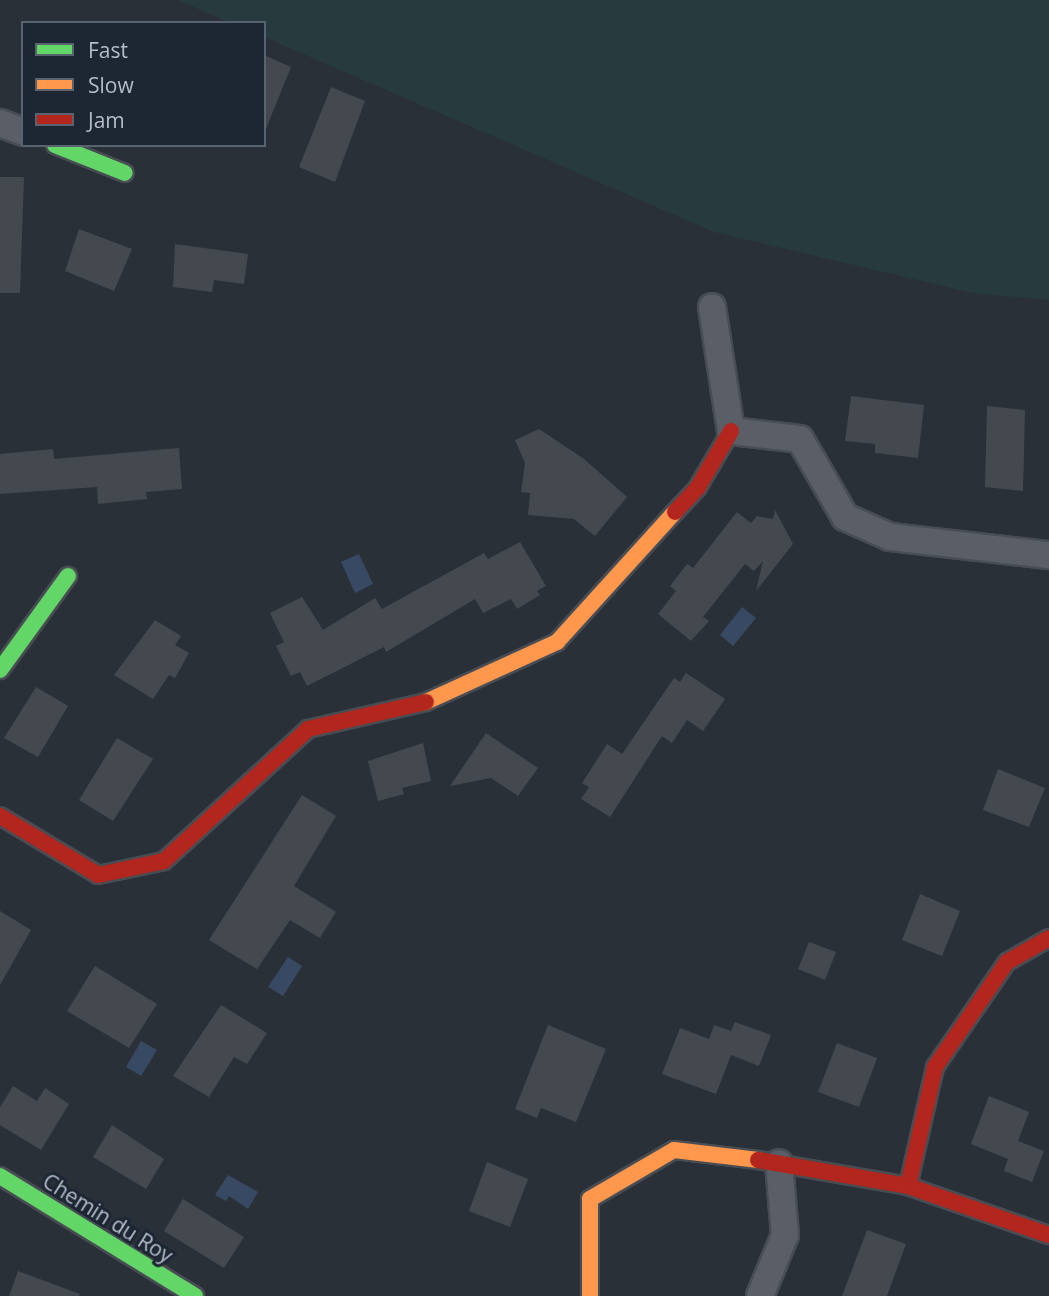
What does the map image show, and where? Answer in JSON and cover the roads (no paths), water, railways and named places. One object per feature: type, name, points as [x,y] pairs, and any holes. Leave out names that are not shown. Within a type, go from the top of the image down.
[{"type":"street","points":[[0,124],[21,131]]},
{"type":"street","points":[[60,147],[125,173]]},
{"type":"street","points":[[0,816],[98,876],[164,861],[308,729],[425,702],[557,642],[698,487],[731,431],[712,307]]},
{"type":"street","points":[[731,431],[800,439],[845,517],[890,537],[1049,555]]},
{"type":"street","points":[[0,670],[68,576]]},
{"type":"street","points":[[908,1186],[935,1067],[1007,962],[1049,938]]},
{"type":"street","points":[[590,1296],[590,1199],[674,1150],[779,1163],[908,1186],[1049,1235]]},
{"type":"street","points":[[760,1296],[785,1235],[779,1163]]},
{"type":"street","name":"Chemin du Roy","points":[[0,1176],[195,1296]]},
{"type":"water","points":[[359,554],[373,584],[355,593],[341,562]]},
{"type":"water","points":[[742,607],[756,618],[733,646],[720,635]]},
{"type":"water","points":[[288,957],[302,966],[283,996],[268,987]]},
{"type":"water","points":[[141,1041],[157,1050],[141,1076],[126,1067]]},
{"type":"water","points":[[228,1175],[258,1192],[248,1209],[229,1196],[226,1201],[215,1195]]}]
